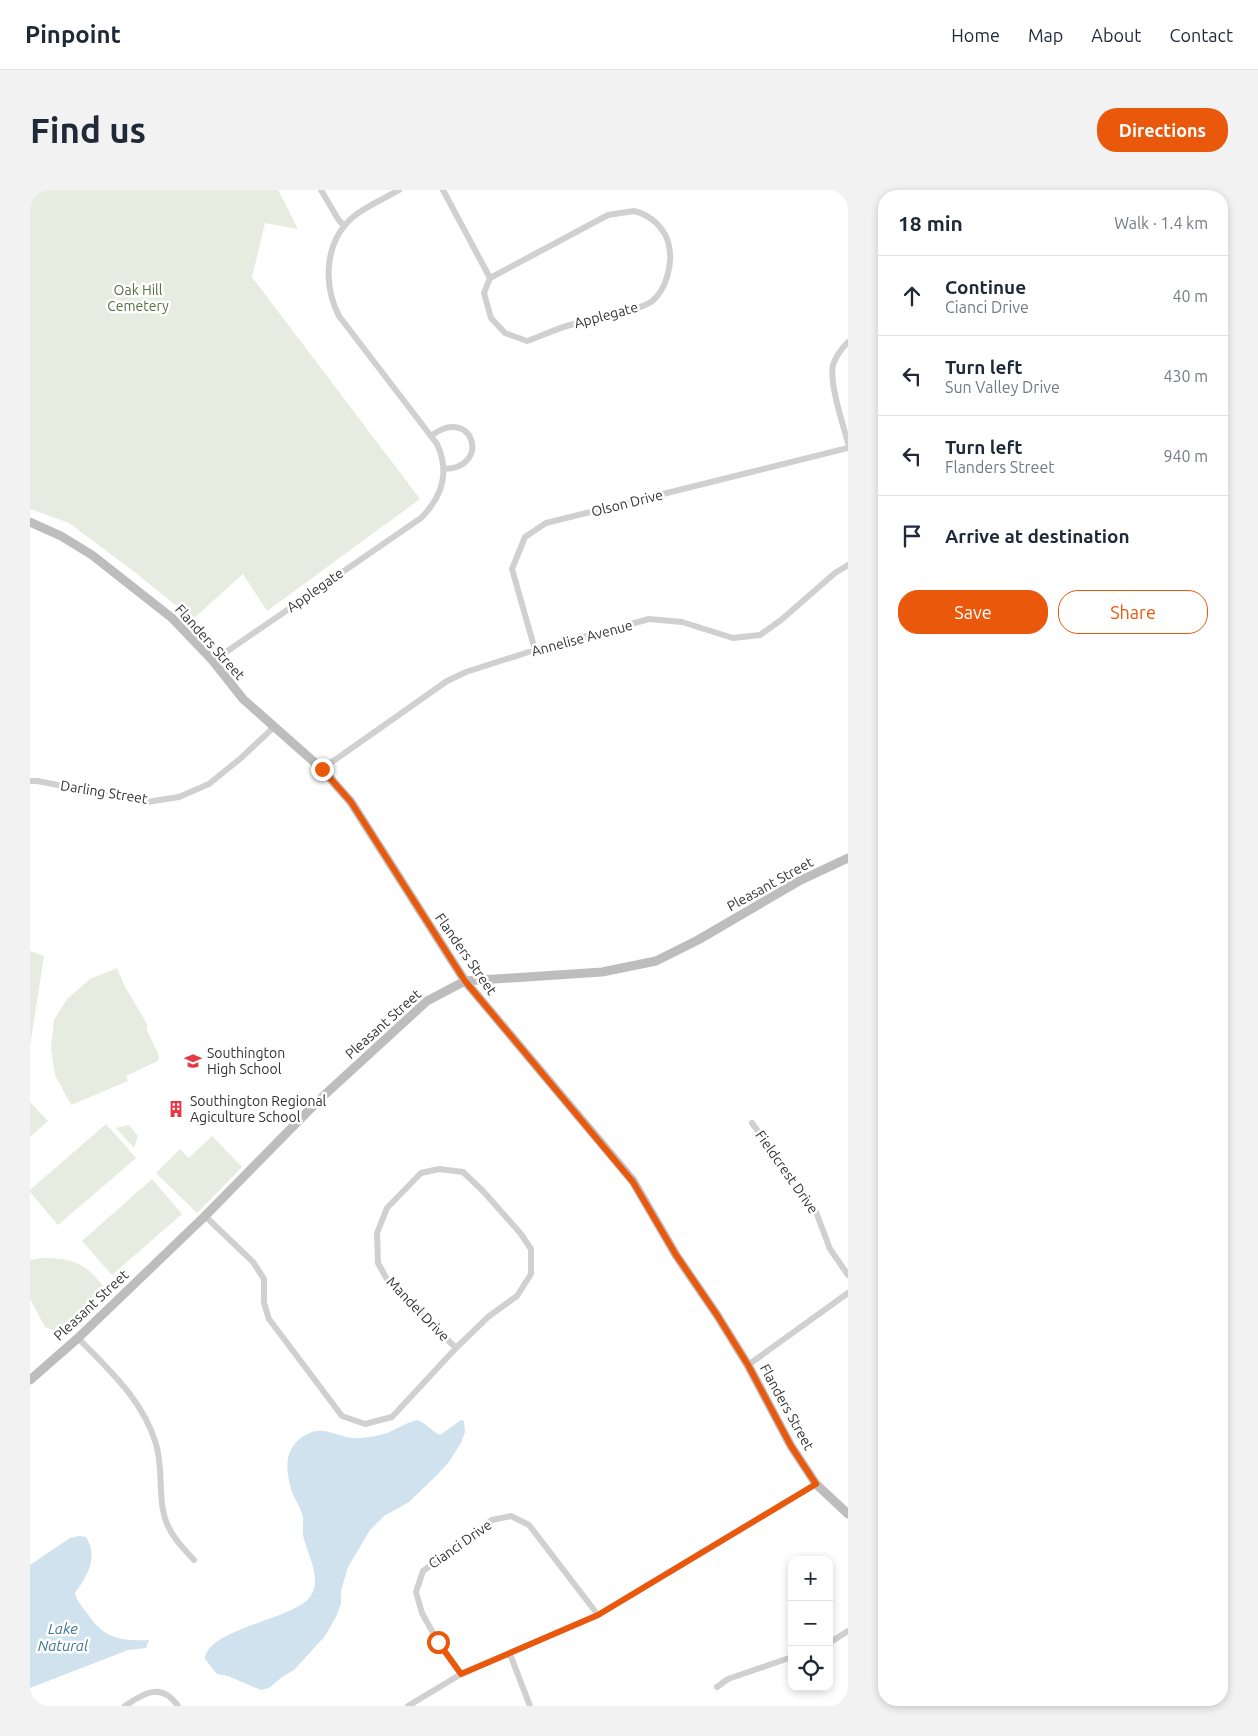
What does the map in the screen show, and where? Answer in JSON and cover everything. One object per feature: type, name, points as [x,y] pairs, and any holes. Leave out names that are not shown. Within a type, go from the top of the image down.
[{"type":"street","points":[[321,190],[344,226]]},
{"type":"street","name":"Applegate","points":[[213,661],[421,518],[440,493],[444,469],[440,452],[431,436],[346,326],[335,308],[329,287],[329,262],[335,243],[344,226],[363,210],[399,190]]},
{"type":"street","points":[[443,190],[490,278]]},
{"type":"street","name":"Applegate","points":[[634,211],[644,213],[666,233],[669,246],[670,259],[662,290],[650,303],[568,326],[527,341],[505,333],[491,318],[484,294],[490,278],[608,215],[619,212],[634,211]]},
{"type":"street","points":[[848,342],[839,351],[833,366],[833,383],[848,443]]},
{"type":"street","points":[[431,436],[440,430],[453,426],[462,429],[468,434],[471,441],[471,453],[466,463],[457,468],[444,469]]},
{"type":"street","name":"Olson Drive","points":[[535,650],[512,569],[525,537],[546,523],[848,448]]},
{"type":"street","name":"Flanders Street","points":[[30,522],[61,536],[92,556],[172,618],[213,661],[243,699],[322,769],[351,802],[465,981],[633,1182],[676,1255],[748,1365],[791,1446],[816,1484],[848,1514]]},
{"type":"street","name":"Annelise Avenue","points":[[322,769],[447,681],[466,672],[535,650],[649,619],[682,622],[732,638],[760,635],[781,620],[835,573],[848,565]]},
{"type":"street","name":"Darling Street","points":[[30,781],[147,802],[179,798],[209,784],[241,758],[274,727]]},
{"type":"street","name":"Pleasant Street","points":[[30,1380],[78,1338],[204,1216],[319,1100],[427,1001],[465,981],[602,972],[656,961],[698,940],[799,881],[848,858]]},
{"type":"street","name":"Fieldcrest Drive","points":[[752,1123],[816,1212],[830,1249],[848,1275]]},
{"type":"street","name":"Mandel Drive","points":[[204,1216],[253,1262],[264,1279],[264,1303],[269,1319],[342,1416],[365,1424],[392,1417],[456,1348],[488,1317],[517,1296],[531,1274],[531,1249],[522,1234],[484,1191],[463,1172],[439,1169],[421,1173],[387,1208],[377,1233],[378,1263],[389,1283],[456,1348]]},
{"type":"street","points":[[748,1365],[848,1293]]},
{"type":"street","points":[[78,1338],[134,1398],[143,1413],[161,1463],[163,1505],[167,1523],[181,1547],[194,1560]]},
{"type":"street","points":[[408,1706],[461,1674],[598,1615],[816,1484]]},
{"type":"street","name":"Cianci Drive","points":[[461,1674],[438,1642],[426,1620],[416,1592],[423,1571],[492,1520],[511,1516],[529,1525],[598,1615]]},
{"type":"street","points":[[833,1640],[848,1630]]},
{"type":"street","points":[[510,1654],[530,1706]]},
{"type":"street","points":[[718,1687],[728,1679],[788,1658]]},
{"type":"street","points":[[125,1706],[143,1694],[157,1691],[172,1697],[178,1706]]},
{"type":"green space","name":"Oak Hill Cemetery","points":[[30,190],[278,190],[298,229],[265,223],[252,277],[420,499],[267,611],[243,574],[193,619],[69,523],[30,509]]},
{"type":"green space","points":[[30,951],[44,956],[30,1046]]},
{"type":"green space","points":[[117,968],[124,985],[148,1026],[146,1028],[159,1056],[158,1061],[126,1076],[128,1081],[71,1105],[55,1075],[51,1048],[54,1020],[67,999],[90,979]]},
{"type":"green space","points":[[30,1102],[48,1121],[30,1137]]},
{"type":"green space","points":[[106,1124],[136,1158],[58,1225],[30,1190]]},
{"type":"green space","points":[[129,1125],[138,1136],[134,1148],[116,1128]]},
{"type":"green space","points":[[212,1136],[242,1167],[197,1213],[156,1173],[180,1149],[189,1158]]},
{"type":"green space","points":[[152,1179],[182,1214],[112,1275],[82,1241]]},
{"type":"green space","points":[[42,1258],[63,1259],[79,1264],[86,1268],[106,1290],[60,1333],[45,1327],[30,1299],[30,1260]]},
{"type":"water","points":[[418,1420],[440,1435],[461,1420],[464,1421],[465,1432],[461,1443],[448,1463],[409,1502],[384,1516],[370,1530],[348,1567],[341,1591],[341,1604],[325,1636],[294,1670],[269,1688],[261,1690],[228,1676],[217,1674],[205,1659],[209,1649],[220,1640],[235,1632],[301,1605],[310,1597],[314,1590],[315,1574],[303,1535],[303,1517],[289,1483],[288,1457],[296,1442],[312,1432],[318,1431],[351,1438],[372,1437]]},
{"type":"water","name":"Lake Natural","points":[[86,1537],[91,1552],[90,1566],[84,1580],[75,1593],[80,1604],[93,1622],[114,1637],[130,1640],[149,1640],[146,1648],[128,1650],[30,1688],[30,1565],[70,1538]]},
{"type":"place","name":"Southington High School","points":[[193,1061]]},
{"type":"place","name":"Southington Regional Agiculture School","points":[[176,1109]]},
{"type":"route","points":[[322,769],[351,802],[465,981],[633,1182],[676,1255],[748,1365],[791,1446],[816,1484],[598,1615],[461,1674],[438,1642]]}]
